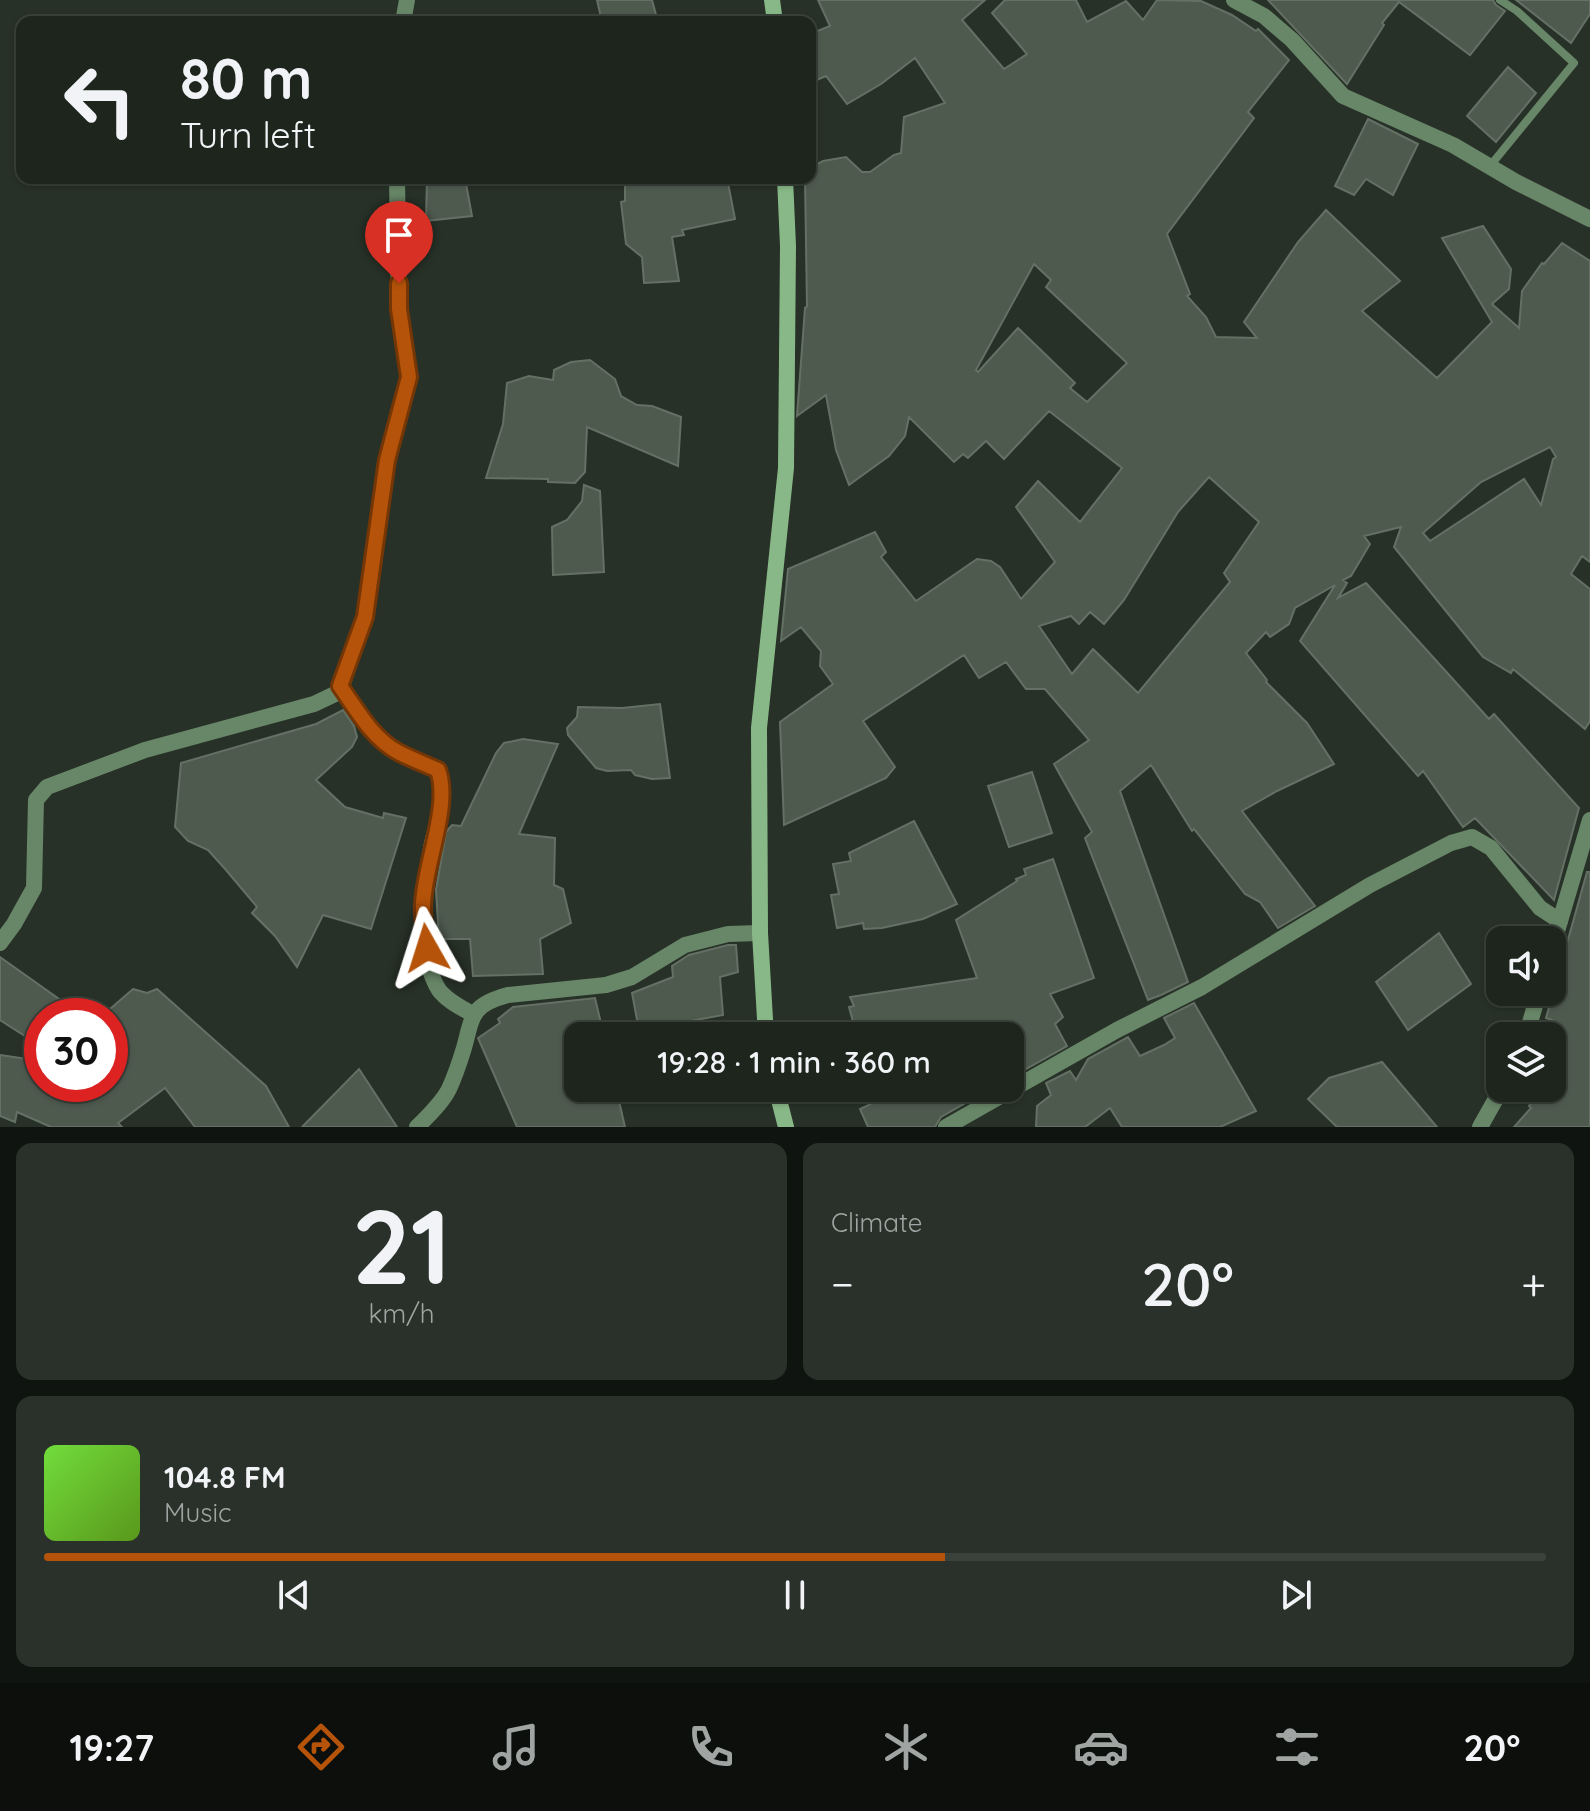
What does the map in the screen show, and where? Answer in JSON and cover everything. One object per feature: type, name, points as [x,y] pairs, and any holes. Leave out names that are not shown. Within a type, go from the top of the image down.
[{"type":"street","points":[[1234,0],[1264,16],[1292,40],[1343,96],[1372,111],[1409,124],[1590,219]]},
{"type":"street","points":[[0,943],[34,888],[36,800],[47,787],[145,750],[314,704],[335,694],[340,686],[365,617],[387,460],[409,377],[399,309],[397,184]]},
{"type":"street","points":[[765,1022],[760,933],[759,728],[786,468],[788,246],[785,184]]},
{"type":"street","points":[[340,686],[382,741],[397,752],[438,770],[443,782],[423,905],[429,969],[440,991],[474,1015]]},
{"type":"street","points":[[1559,926],[1590,820]]},
{"type":"street","points":[[946,1127],[1117,1030],[1202,987],[1357,893],[1451,843],[1472,837],[1491,848],[1540,908],[1560,921]]},
{"type":"street","points":[[417,1127],[448,1091],[464,1049],[469,1021],[492,999],[606,985],[632,977],[685,945],[728,934],[760,933]]},
{"type":"street","points":[[780,1102],[786,1127]]},
{"type":"street","points":[[1480,1127],[1494,1102]]},
{"type":"lane","points":[[1489,167],[1574,63],[1517,11],[1500,0]]},
{"type":"building","points":[[597,0],[652,0],[656,16],[601,16]]},
{"type":"building","points":[[818,0],[985,0],[962,20],[1004,69],[1027,54],[992,13],[1005,0],[1076,0],[1087,22],[1126,1],[1143,20],[1157,0],[1201,1],[1232,15],[1256,31],[1258,29],[1289,60],[1248,112],[1254,118],[1167,234],[1190,294],[1187,296],[1206,317],[1216,337],[1257,338],[1244,322],[1298,242],[1326,210],[1400,281],[1362,311],[1437,378],[1492,322],[1442,238],[1483,226],[1511,269],[1509,289],[1492,304],[1519,328],[1522,291],[1542,263],[1562,243],[1590,261],[1590,562],[1582,556],[1571,574],[1590,589],[1590,721],[1585,729],[1513,669],[1511,673],[1483,657],[1394,547],[1401,527],[1364,536],[1370,544],[1351,576],[1343,580],[1347,583],[1338,598],[1366,583],[1489,719],[1494,714],[1579,808],[1554,900],[1475,818],[1463,827],[1423,771],[1418,776],[1300,641],[1335,585],[1295,608],[1289,624],[1270,637],[1266,632],[1246,653],[1266,682],[1307,723],[1334,764],[1242,811],[1315,906],[1278,928],[1260,902],[1245,894],[1194,829],[1192,831],[1151,765],[1120,791],[1188,982],[1161,995],[1148,1000],[1085,838],[1092,832],[1054,764],[1089,740],[1045,689],[1026,689],[1006,662],[979,678],[964,655],[863,721],[895,767],[886,778],[784,825],[780,722],[833,684],[820,666],[821,651],[801,627],[781,641],[788,569],[875,532],[886,552],[881,557],[916,601],[977,559],[991,561],[1000,567],[1021,599],[1055,562],[1016,507],[1038,481],[1080,522],[1122,468],[1049,411],[1004,459],[986,441],[968,458],[963,454],[954,462],[909,417],[905,436],[889,456],[849,485],[836,450],[826,395],[797,416],[807,306],[805,184],[816,184],[816,165],[823,161],[846,157],[862,172],[870,172],[901,153],[904,117],[945,103],[915,58],[881,84],[847,104],[826,76],[816,80],[816,32],[830,26]],"holes":[[[1034,264],[1051,280],[1046,287],[1127,363],[1087,402],[1070,388],[1075,383],[1018,328],[978,372],[976,370]],[[1550,447],[1556,457],[1541,505],[1524,479],[1430,541],[1423,533],[1481,482]],[[1209,477],[1259,522],[1224,573],[1230,582],[1138,693],[1093,649],[1072,674],[1039,626],[1071,616],[1079,624],[1090,612],[1104,624],[1124,600],[1178,512]]]},
{"type":"building","points":[[1268,0],[1493,0],[1505,11],[1470,55],[1399,2],[1382,23],[1384,25],[1347,84]]},
{"type":"building","points":[[1516,0],[1590,0],[1590,14],[1571,43]]},
{"type":"building","points":[[1508,67],[1536,93],[1496,142],[1467,116]]},
{"type":"building","points":[[1368,119],[1418,144],[1393,195],[1366,179],[1354,195],[1335,186]]},
{"type":"building","points":[[427,184],[466,184],[472,216],[426,221]]},
{"type":"building","points":[[625,184],[728,184],[735,219],[682,230],[684,235],[672,237],[679,281],[644,283],[642,257],[626,244],[621,202],[625,201]]},
{"type":"building","points":[[590,360],[615,379],[621,396],[637,405],[652,406],[681,417],[678,466],[587,427],[585,472],[575,483],[548,482],[548,479],[486,478],[503,424],[507,383],[529,376],[553,380],[554,370],[571,362]]},
{"type":"building","points":[[584,485],[600,491],[604,572],[553,575],[552,527],[567,520],[582,501]]},
{"type":"building","points":[[660,704],[670,778],[652,779],[635,775],[631,770],[596,768],[568,735],[567,728],[577,717],[578,707],[622,708]]},
{"type":"building","points":[[343,710],[354,726],[357,737],[352,747],[316,780],[345,807],[383,818],[384,813],[406,818],[371,929],[323,915],[297,967],[275,936],[252,913],[257,907],[226,870],[208,850],[188,841],[175,827],[181,763],[316,724]]},
{"type":"building","points":[[523,739],[558,744],[519,834],[555,838],[554,885],[563,889],[571,923],[540,939],[543,974],[473,976],[470,939],[439,939],[436,890],[446,832],[452,825],[461,826],[496,753],[504,743]]},
{"type":"building","points":[[1032,772],[1052,833],[1009,847],[988,786]]},
{"type":"building","points":[[914,821],[957,904],[923,919],[882,928],[864,929],[863,923],[837,928],[831,895],[839,894],[833,864],[851,861],[849,853]]},
{"type":"building","points":[[1053,859],[1094,978],[1050,994],[1063,1017],[1055,1024],[1067,1046],[1024,1070],[1024,1022],[853,1022],[849,1007],[854,1006],[850,997],[977,978],[956,920],[1026,875],[1024,869]]},
{"type":"building","points":[[1587,872],[1590,872],[1590,1127],[1514,1127],[1531,1108],[1532,1102],[1566,1102],[1566,1022],[1551,1022],[1546,1018],[1549,1006],[1566,1006],[1566,947]]},
{"type":"building","points":[[1439,933],[1471,984],[1408,1030],[1376,982]]},
{"type":"building","points":[[736,945],[738,972],[720,977],[723,1015],[685,1022],[637,1022],[632,993],[673,977],[672,966],[689,955]]},
{"type":"building","points":[[0,957],[58,998],[24,998],[24,1035],[0,1020]]},
{"type":"building","points":[[133,989],[147,993],[157,989],[266,1086],[289,1127],[195,1127],[165,1088],[118,1123],[122,1127],[51,1127],[17,1112],[15,1122],[0,1116],[0,1055],[24,1058],[24,1102],[128,1102],[128,998],[123,998]]},
{"type":"building","points":[[595,998],[601,1022],[564,1022],[564,1102],[619,1102],[625,1127],[517,1127],[478,1038],[500,1023],[498,1019],[513,1007]]},
{"type":"building","points":[[1194,1003],[1256,1111],[1220,1127],[1122,1127],[1110,1108],[1085,1127],[1036,1127],[1037,1106],[1051,1095],[1046,1083],[1070,1071],[1076,1080],[1088,1059],[1128,1037],[1140,1056],[1164,1045],[1175,1038],[1164,1018]]},
{"type":"building","points":[[1382,1062],[1437,1127],[1337,1127],[1308,1099],[1329,1078]]},
{"type":"building","points":[[359,1069],[397,1127],[302,1127]]},
{"type":"building","points":[[875,1102],[967,1102],[941,1117],[935,1127],[868,1127],[860,1109]]},
{"type":"route","points":[[399,283],[399,309],[409,377],[387,460],[365,617],[340,686],[382,741],[397,752],[438,770],[443,782],[423,905],[427,948]]}]
